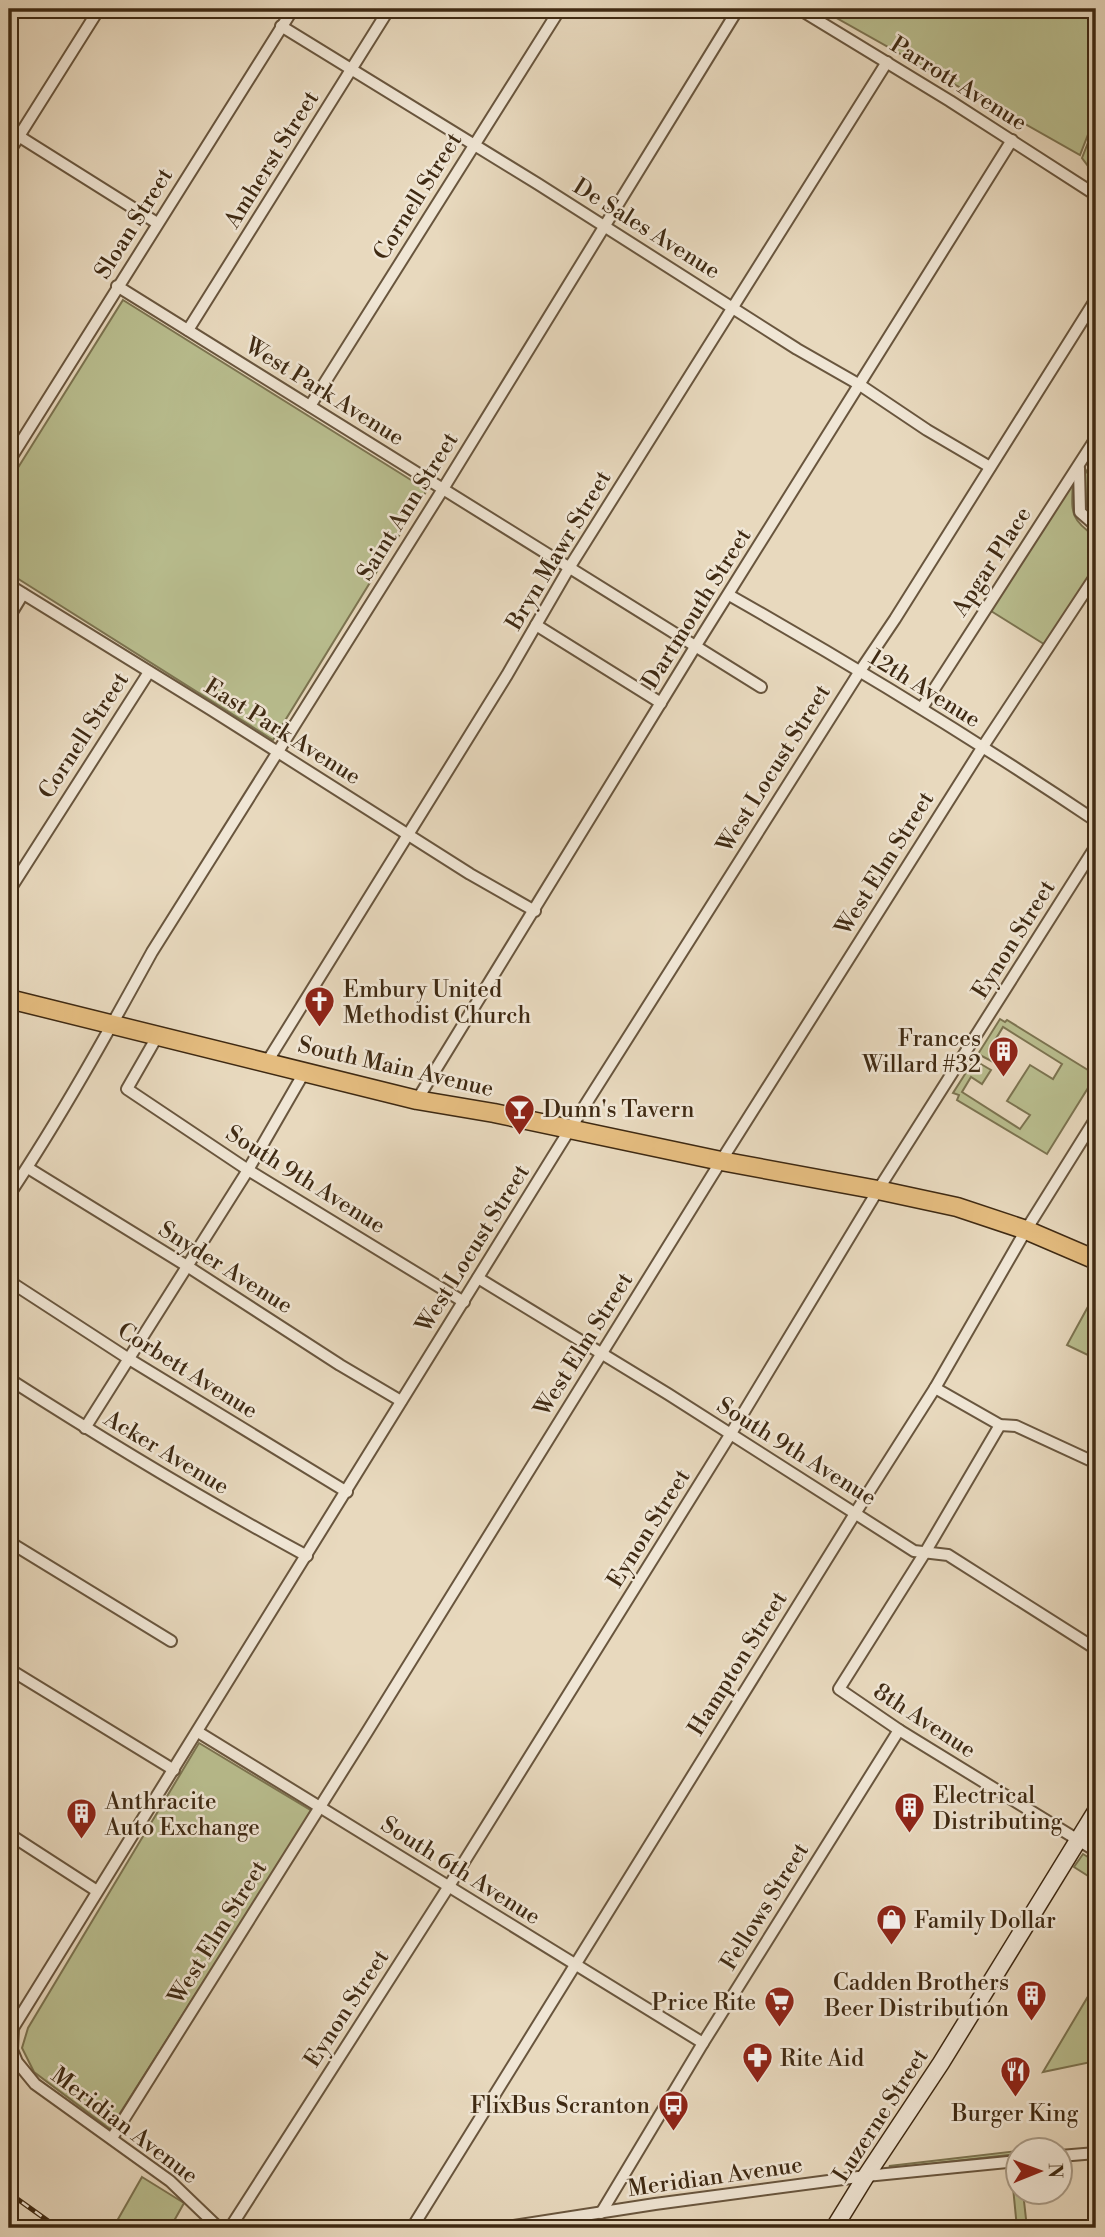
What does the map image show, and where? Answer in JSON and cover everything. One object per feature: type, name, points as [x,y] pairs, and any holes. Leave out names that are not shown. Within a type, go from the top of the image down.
[{"type":"main road","name":"South Main Avenue","points":[[9,999],[417,1100],[957,1207],[1026,1230],[1096,1260]]},
{"type":"street","points":[[9,152],[14,133],[99,9]]},
{"type":"street","name":"Sloan Street","points":[[9,461],[293,9]]},
{"type":"street","name":"Amherst Street","points":[[188,330],[389,9]]},
{"type":"street","name":"Cornell Street","points":[[310,406],[560,9]]},
{"type":"street","name":"Saint Ann Street","points":[[9,1195],[15,1176],[28,1168],[113,1025],[152,952],[443,489],[738,9]]},
{"type":"street","name":"Parrott Avenue","points":[[799,9],[1096,195]]},
{"type":"street","name":"De Sales Avenue","points":[[281,26],[990,467]]},
{"type":"street","name":"Bryn Mawr Street","points":[[267,1062],[409,835],[569,568],[887,62]]},
{"type":"street","points":[[14,133],[157,223]]},
{"type":"street","name":"Dartmouth Street","points":[[417,1100],[695,647],[1012,140]]},
{"type":"street","name":"West Park Avenue","points":[[117,286],[761,687]]},
{"type":"street","name":"West Locust Street","points":[[12,2050],[13,2028],[97,1891],[570,1129],[1096,299]]},
{"type":"street","name":"Apgar Place","points":[[922,708],[1096,438]]},
{"type":"street","points":[[1079,465],[1080,512],[1096,526]]},
{"type":"street","name":"West Elm Street","points":[[112,2138],[721,1161],[982,748],[1096,575]]},
{"type":"street","name":"East Park Avenue","points":[[9,585],[470,874],[535,911]]},
{"type":"street","points":[[9,617],[23,594]]},
{"type":"street","name":"12th Avenue","points":[[729,595],[922,708],[1096,821]]},
{"type":"street","points":[[536,625],[661,703]]},
{"type":"street","name":"Cornell Street","points":[[9,891],[149,672]]},
{"type":"street","name":"Eynon Street","points":[[230,2228],[449,1886],[730,1435],[878,1190],[1096,846]]},
{"type":"street","name":"South 9th Avenue","points":[[158,1035],[127,1089],[248,1170],[464,1302]]},
{"type":"street","points":[[85,1428],[248,1170],[306,1071]]},
{"type":"street","name":"Hampton Street","points":[[412,2228],[934,1388],[1026,1230],[1096,1118]]},
{"type":"street","name":"Snyder Avenue","points":[[28,1168],[401,1401]]},
{"type":"street","name":"South 9th Avenue","points":[[478,1278],[668,1394],[914,1550],[948,1555],[1096,1649]]},
{"type":"street","name":"Corbett Avenue","points":[[9,1282],[346,1492]]},
{"type":"street","name":"Acker Avenue","points":[[9,1379],[85,1428],[307,1556]]},
{"type":"street","points":[[934,1388],[1000,1425],[1016,1426],[1096,1463]]},
{"type":"street","points":[[926,1551],[1000,1425]]},
{"type":"street","points":[[10,1543],[171,1641]]},
{"type":"street","name":"8th Avenue","points":[[926,1551],[839,1689],[899,1730],[1096,1851]]},
{"type":"street","points":[[9,1670],[174,1770]]},
{"type":"street","name":"Fellows Street","points":[[601,2213],[703,2043],[899,1730]]},
{"type":"street","name":"South 6th Avenue","points":[[198,1732],[703,2043]]},
{"type":"street","name":"Luzerne Street","points":[[834,2228],[941,2063],[1096,1811]]},
{"type":"street","points":[[9,1834],[97,1891]]},
{"type":"street","name":"Meridian Avenue","points":[[12,2050],[17,2062],[35,2084],[170,2181],[219,2228]]},
{"type":"street","points":[[1074,2154],[1096,2152]]},
{"type":"street","name":"Meridian Avenue","points":[[501,2228],[866,2176],[1004,2162]]},
{"type":"green space","points":[[825,9],[1096,9],[1096,114],[1080,155],[826,12]]},
{"type":"green space","points":[[1096,122],[1096,155],[1088,166],[1082,158]]},
{"type":"green space","points":[[123,300],[427,490],[273,740],[9,573],[9,482]]},
{"type":"green space","points":[[1096,454],[1096,520],[1086,505],[1085,474]]},
{"type":"green space","points":[[1073,479],[1072,499],[1076,519],[1096,537],[1096,570],[1047,646],[991,611]]},
{"type":"green space","points":[[1000,1019],[1005,1022],[1007,1020],[1096,1075],[1047,1154],[957,1100],[959,1095],[953,1093],[974,1060],[991,1070],[982,1084],[971,1077],[962,1092],[1020,1129],[1030,1115],[1007,1101],[1030,1065],[1053,1079],[1062,1064],[1003,1027],[994,1042],[998,1058],[995,1063],[978,1054]]},
{"type":"green space","points":[[1096,1292],[1096,1359],[1067,1345]]},
{"type":"green space","points":[[199,1743],[312,1811],[110,2129],[34,2072],[22,2048],[28,2028]]},
{"type":"green space","points":[[1083,1854],[1096,1862],[1096,1881],[1074,1867]]},
{"type":"green space","points":[[1096,1983],[1096,2061],[1043,2072]]},
{"type":"green space","points":[[1004,2153],[1004,2155],[894,2168],[889,2166]]},
{"type":"green space","points":[[142,2177],[184,2203],[170,2228],[113,2228]]},
{"type":"green space","points":[[1015,2206],[1025,2206],[1027,2228],[1017,2228]]},
{"type":"railway","points":[[9,2193],[58,2228]]},
{"type":"place","name":"Embury United Methodist Church","points":[[320,1029]]},
{"type":"place","name":"Frances Willard #32","points":[[1004,1078]]},
{"type":"place","name":"Dunn's Tavern","points":[[520,1136]]},
{"type":"place","name":"Electrical Distributing","points":[[910,1835]]},
{"type":"place","name":"Anthracite Auto Exchange","points":[[82,1841]]},
{"type":"place","name":"Family Dollar","points":[[891,1947]]},
{"type":"place","name":"Cadden Brothers Beer Distribution","points":[[1032,2022]]},
{"type":"place","name":"Price Rite","points":[[779,2029]]},
{"type":"place","name":"Rite Aid","points":[[757,2085]]},
{"type":"place","name":"Burger King","points":[[1015,2099]]},
{"type":"place","name":"FlixBus Scranton","points":[[673,2132]]}]
